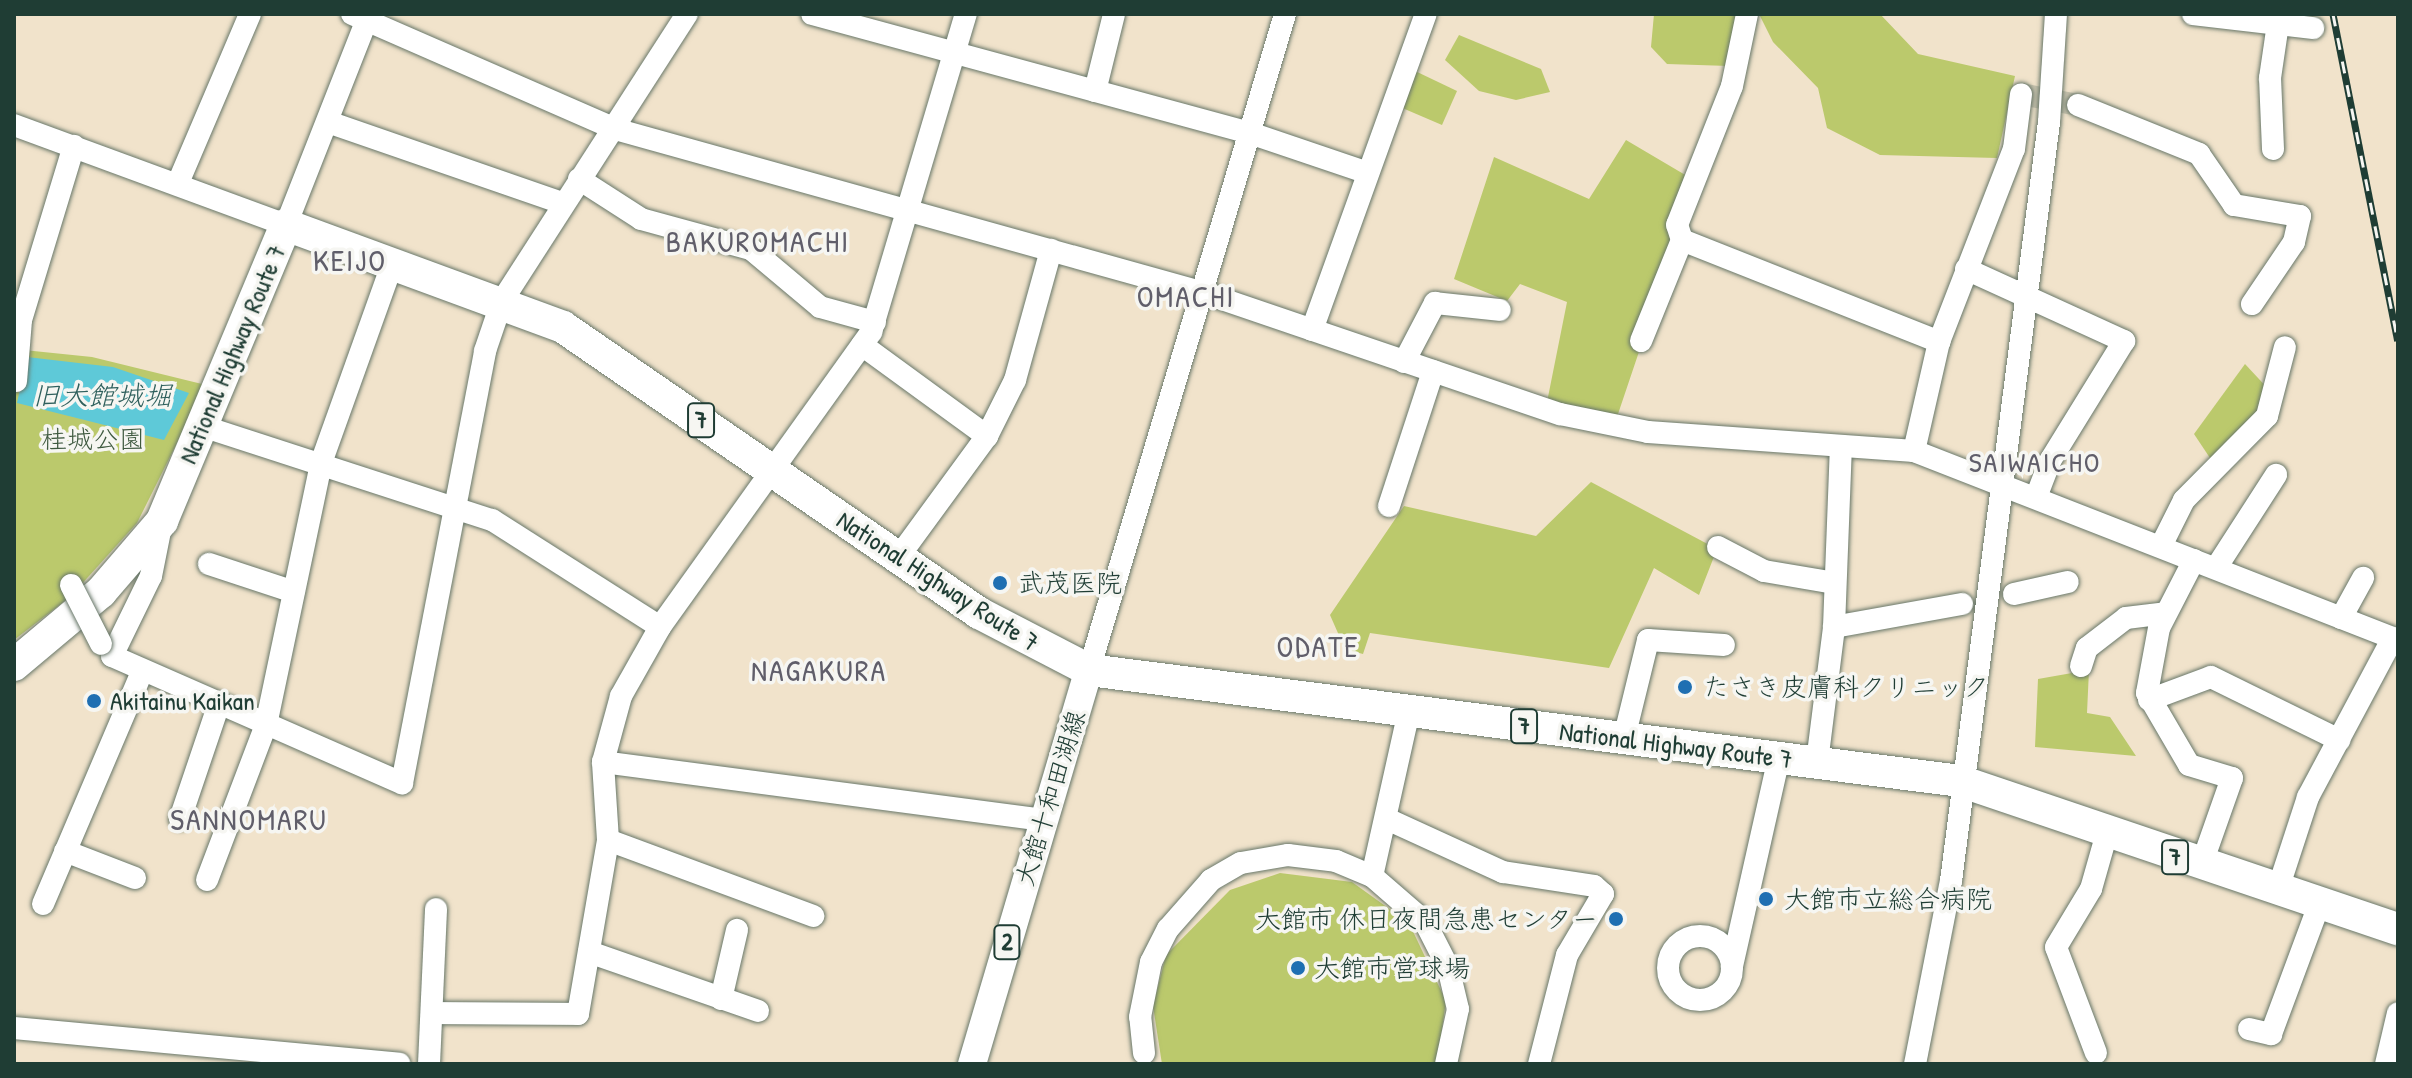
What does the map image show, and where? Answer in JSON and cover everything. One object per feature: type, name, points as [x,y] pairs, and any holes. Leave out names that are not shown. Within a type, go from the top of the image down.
[{"type":"highway","name":"National Highway Route 7","points":[[14,665],[101,592],[162,521],[286,225],[502,301],[606,353],[897,559],[1036,648],[1089,670],[1960,781],[2277,892],[2395,928]]},
{"type":"main road","name":"大館十和田湖線","points":[[972,1064],[1089,670]]},
{"type":"street","points":[[178,183],[250,14]]},
{"type":"street","points":[[71,585],[106,650],[143,670],[402,783],[459,512],[485,351],[502,301],[562,203],[615,129],[687,14]]},
{"type":"street","points":[[812,14],[1253,134],[1368,173]]},
{"type":"street","points":[[435,1013],[578,1014],[608,840],[603,762],[621,696],[660,627],[862,345],[875,322],[966,14]]},
{"type":"street","points":[[1095,91],[1114,14]]},
{"type":"street","points":[[1089,670],[1253,134],[1285,14]]},
{"type":"street","points":[[1312,330],[1426,14]]},
{"type":"street","points":[[1641,341],[1682,240],[1677,225],[1732,86],[1747,14]]},
{"type":"street","points":[[1915,1064],[1951,881],[1960,781],[2003,484],[2056,14]]},
{"type":"street","points":[[2193,14],[2313,28]]},
{"type":"street","points":[[14,125],[286,225],[328,122],[363,16],[615,129],[1204,293],[1581,420],[1841,447],[1914,451],[2396,639],[2308,797],[2277,892]]},
{"type":"street","points":[[2273,149],[2270,78],[2278,24]]},
{"type":"street","points":[[1914,451],[1939,342],[2014,149],[2021,94]]},
{"type":"street","points":[[2078,105],[2199,154],[2234,205],[2300,216],[2294,242],[2252,304]]},
{"type":"street","points":[[328,122],[562,203]]},
{"type":"street","points":[[16,381],[21,320],[74,146]]},
{"type":"street","points":[[579,179],[641,219],[751,249],[820,307],[875,322]]},
{"type":"street","points":[[1682,240],[1939,342]]},
{"type":"street","points":[[897,559],[987,436],[1015,380],[1051,250]]},
{"type":"street","points":[[207,880],[266,725],[321,463],[393,262]]},
{"type":"street","points":[[1966,269],[2124,341],[2050,461],[2036,497]]},
{"type":"street","points":[[1404,362],[1435,303],[1500,310]]},
{"type":"street","points":[[862,345],[987,436]]},
{"type":"street","points":[[2161,546],[2184,500],[2267,416],[2285,347]]},
{"type":"street","points":[[1389,506],[1433,371]]},
{"type":"street","points":[[202,426],[321,463],[538,544],[660,627]]},
{"type":"street","points":[[1817,762],[1834,627],[1841,447]]},
{"type":"street","points":[[2216,568],[2276,475]]},
{"type":"street","points":[[106,650],[151,576],[162,521]]},
{"type":"street","points":[[1718,547],[1764,571],[1834,583]]},
{"type":"street","points":[[2194,560],[2166,613],[2149,700],[2189,765],[2232,778],[2201,866]]},
{"type":"street","points":[[209,564],[294,592]]},
{"type":"street","points":[[2341,618],[2363,578]]},
{"type":"street","points":[[2014,594],[2068,582]]},
{"type":"street","points":[[1834,627],[1962,604]]},
{"type":"street","points":[[2081,666],[2087,648],[2126,618],[2166,613]]},
{"type":"street","points":[[1624,738],[1648,640],[1724,645]]},
{"type":"street","points":[[43,904],[143,670]]},
{"type":"street","points":[[2149,700],[2211,677],[2339,740]]},
{"type":"street","points":[[180,819],[219,704]]},
{"type":"street","points":[[1372,876],[1409,711]]},
{"type":"street","points":[[1772,757],[1728,985],[1713,997],[1694,999],[1677,989],[1668,970],[1674,949],[1704,936],[1732,913],[1772,757]]},
{"type":"street","points":[[603,762],[1044,820]]},
{"type":"street","points":[[1387,819],[1503,872],[1598,890],[1603,894],[1567,955],[1539,1064]]},
{"type":"street","points":[[2096,1053],[2056,947],[2091,889],[2107,833]]},
{"type":"street","points":[[608,840],[813,916]]},
{"type":"street","points":[[65,851],[135,878]]},
{"type":"street","points":[[1144,1053],[1140,1017],[1151,962],[1168,929],[1211,880],[1241,863],[1288,855],[1336,861],[1372,876],[1425,922],[1448,967],[1458,1009],[1446,1064]]},
{"type":"street","points":[[2249,1029],[2271,1034],[2319,905]]},
{"type":"street","points":[[429,1064],[435,1013],[436,909]]},
{"type":"street","points":[[721,999],[737,930]]},
{"type":"street","points":[[1704,936],[1723,946],[1732,966]]},
{"type":"street","points":[[589,952],[758,1011]]},
{"type":"street","points":[[2386,1064],[2398,1013]]},
{"type":"street","points":[[14,1028],[327,1061],[399,1064]]},
{"type":"green space","points":[[1654,14],[1740,14],[1729,66],[1667,64],[1651,47]]},
{"type":"green space","points":[[1759,14],[1880,14],[1918,54],[2015,76],[1997,158],[1880,155],[1827,128],[1818,88],[1773,42]]},
{"type":"green space","points":[[1459,35],[1541,69],[1550,92],[1516,100],[1479,91],[1445,60]]},
{"type":"green space","points":[[1413,70],[1457,91],[1442,125],[1400,107]]},
{"type":"green space","points":[[1626,140],[1687,176],[1667,231],[1678,236],[1617,417],[1547,402],[1567,302],[1520,284],[1507,301],[1454,279],[1494,157],[1589,199]]},
{"type":"green space","name":"桂城公園","points":[[14,349],[92,357],[206,385],[137,523],[70,597],[14,640]]},
{"type":"green space","points":[[2245,364],[2272,393],[2214,464],[2194,434]]},
{"type":"green space","points":[[1591,482],[1717,549],[1699,595],[1654,568],[1609,668],[1370,633],[1363,654],[1345,649],[1330,615],[1404,506],[1536,536]]},
{"type":"green space","points":[[2089,670],[2087,713],[2110,717],[2136,756],[2035,747],[2038,679]]},
{"type":"green space","name":"大館市営球場","points":[[1280,873],[1352,882],[1409,923],[1446,1001],[1437,1064],[1162,1064],[1153,1006],[1166,955],[1230,890]]},
{"type":"water","name":"旧大館城堀","points":[[27,357],[113,367],[189,393],[164,440],[17,403]]},
{"type":"tunnel","points":[[2021,94],[2078,105]]},
{"type":"railway","points":[[2333,14],[2398,341]]},
{"type":"place","name":"武茂医院","points":[[1000,583]]},
{"type":"place","name":"たさき皮膚科クリニック","points":[[1685,687]]},
{"type":"place","name":"Akitainu Kaikan","points":[[94,701]]},
{"type":"place","name":"大館市立総合病院","points":[[1766,899]]},
{"type":"place","name":"大館市 休日夜間急患センター","points":[[1616,919]]},
{"type":"place","name":"大館市営球場","points":[[1298,968]]},
{"type":"district","name":"BAKUROMACHI","points":[[758,241]]},
{"type":"district","name":"KEIJO","points":[[350,260]]},
{"type":"district","name":"OMACHI","points":[[1186,296]]},
{"type":"district","name":"SAIWAICHO","points":[[2035,462]]},
{"type":"district","name":"ODATE","points":[[1318,646]]},
{"type":"district","name":"NAGAKURA","points":[[819,670]]},
{"type":"district","name":"SANNOMARU","points":[[249,819]]}]
